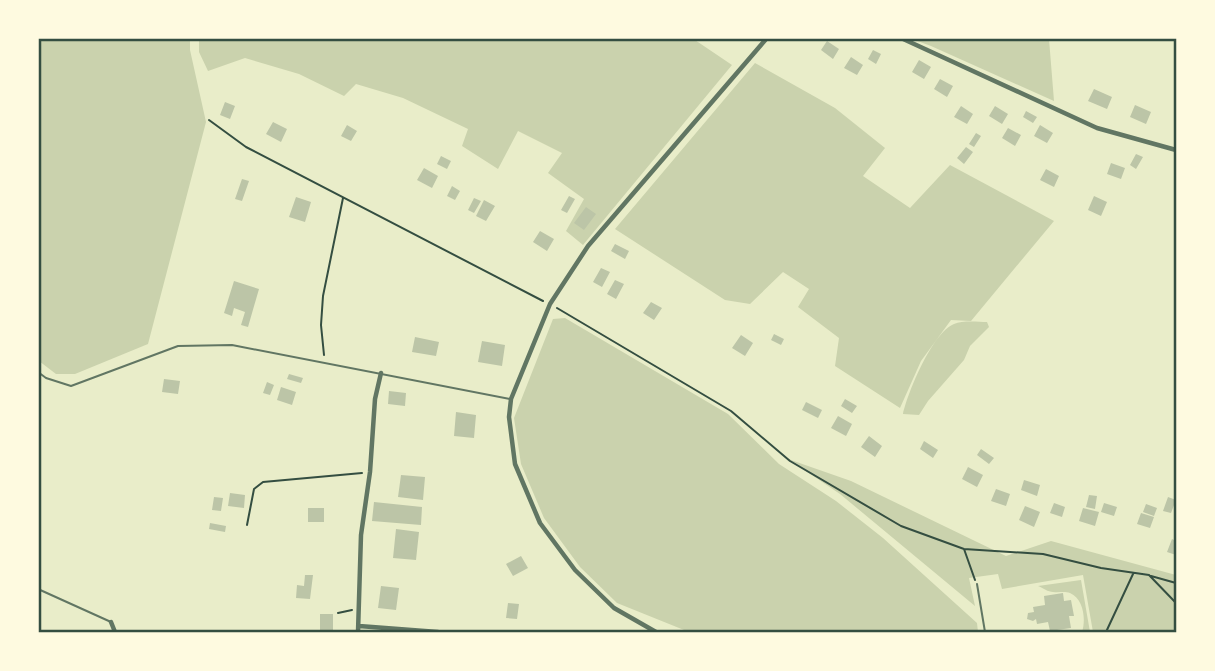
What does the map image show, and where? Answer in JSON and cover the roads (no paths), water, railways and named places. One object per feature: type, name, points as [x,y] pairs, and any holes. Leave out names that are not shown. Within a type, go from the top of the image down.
[{"type":"street","points":[[656,632],[614,608],[575,570],[540,523],[515,464],[509,417],[511,400],[550,304],[588,246],[767,38]]},
{"type":"street","points":[[901,38],[1097,128],[1177,150]]},
{"type":"street","points":[[358,632],[361,535],[370,472],[375,399],[381,373]]},
{"type":"street","points":[[111,622],[115,632]]},
{"type":"street","points":[[359,626],[438,632]]},
{"type":"lane","points":[[38,372],[46,378],[71,386],[178,346],[232,345],[511,400]]},
{"type":"lane","points":[[977,584],[985,632]]},
{"type":"lane","points":[[38,589],[111,622]]}]
